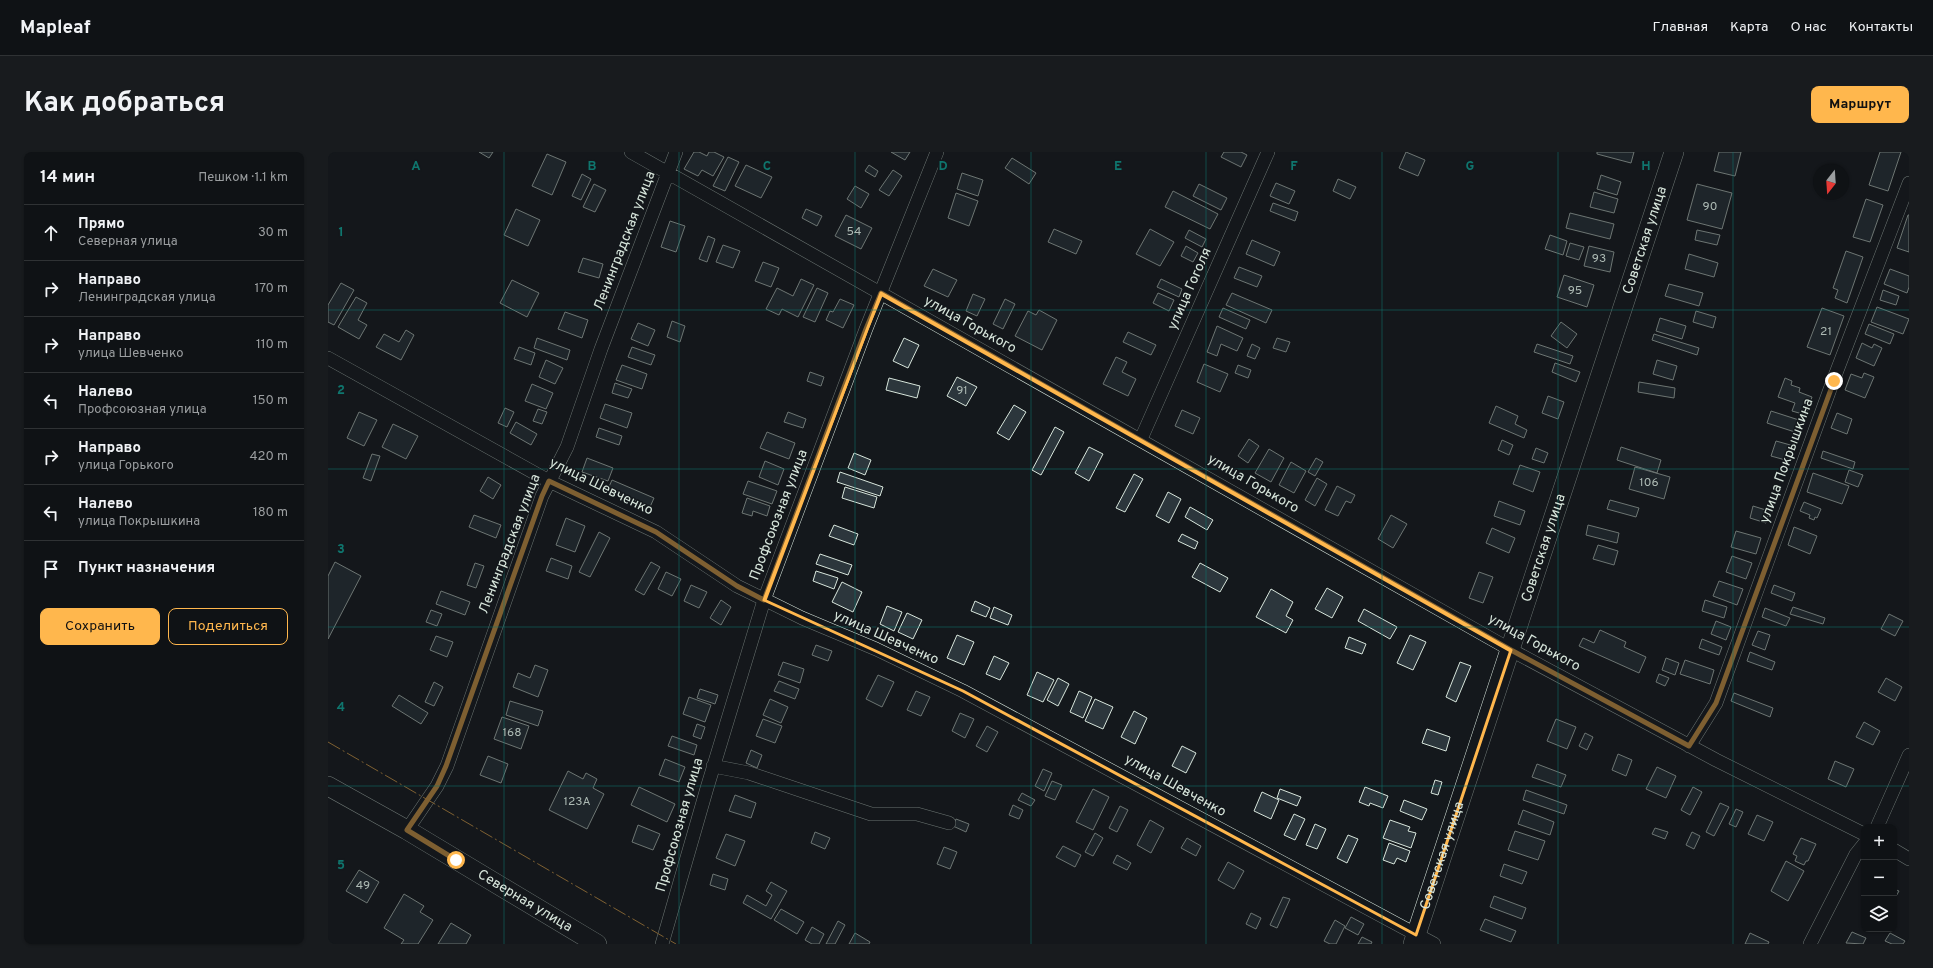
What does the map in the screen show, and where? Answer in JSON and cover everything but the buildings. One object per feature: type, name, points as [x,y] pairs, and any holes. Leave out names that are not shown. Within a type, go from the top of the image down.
[{"type":"street","name":"улица Горького","points":[[631,152],[1511,650],[1689,746],[1861,832]]},
{"type":"street","name":"Ленинградская улица","points":[[407,830],[437,786],[446,766],[542,496],[567,447],[601,349],[676,152]]},
{"type":"street","name":"Профсоюзная улица","points":[[662,944],[713,766],[764,600],[866,329],[938,152]]},
{"type":"street","name":"улица Гоголя","points":[[1140,439],[1268,152]]},
{"type":"street","name":"Советская улица","points":[[1415,940],[1674,152]]},
{"type":"street","name":"улица Покрышкина","points":[[1689,746],[1716,703],[1831,389],[1909,183]]},
{"type":"street","name":"улица Шевченко","points":[[328,358],[549,481],[656,532],[737,586],[802,618],[876,649],[963,691],[1415,940],[1434,944]]},
{"type":"street","points":[[1878,824],[1909,755]]},
{"type":"street","points":[[713,766],[749,773],[871,814],[916,814],[949,823]]},
{"type":"street","name":"Северная улица","points":[[328,786],[407,830],[597,944]]},
{"type":"street","points":[[1810,944],[1856,854],[1861,848]]},
{"type":"street","points":[[1897,852],[1909,858]]},
{"type":"highlighted area","points":[[881,293],[1511,650],[1416,935],[963,691],[764,600]]},
{"type":"power","points":[[328,742],[676,944]]},
{"type":"route","points":[[456,860],[407,830],[437,786],[446,766],[542,496],[549,481],[656,532],[737,586],[764,600],[881,293],[1511,650],[1689,746],[1716,703],[1834,381]]}]
